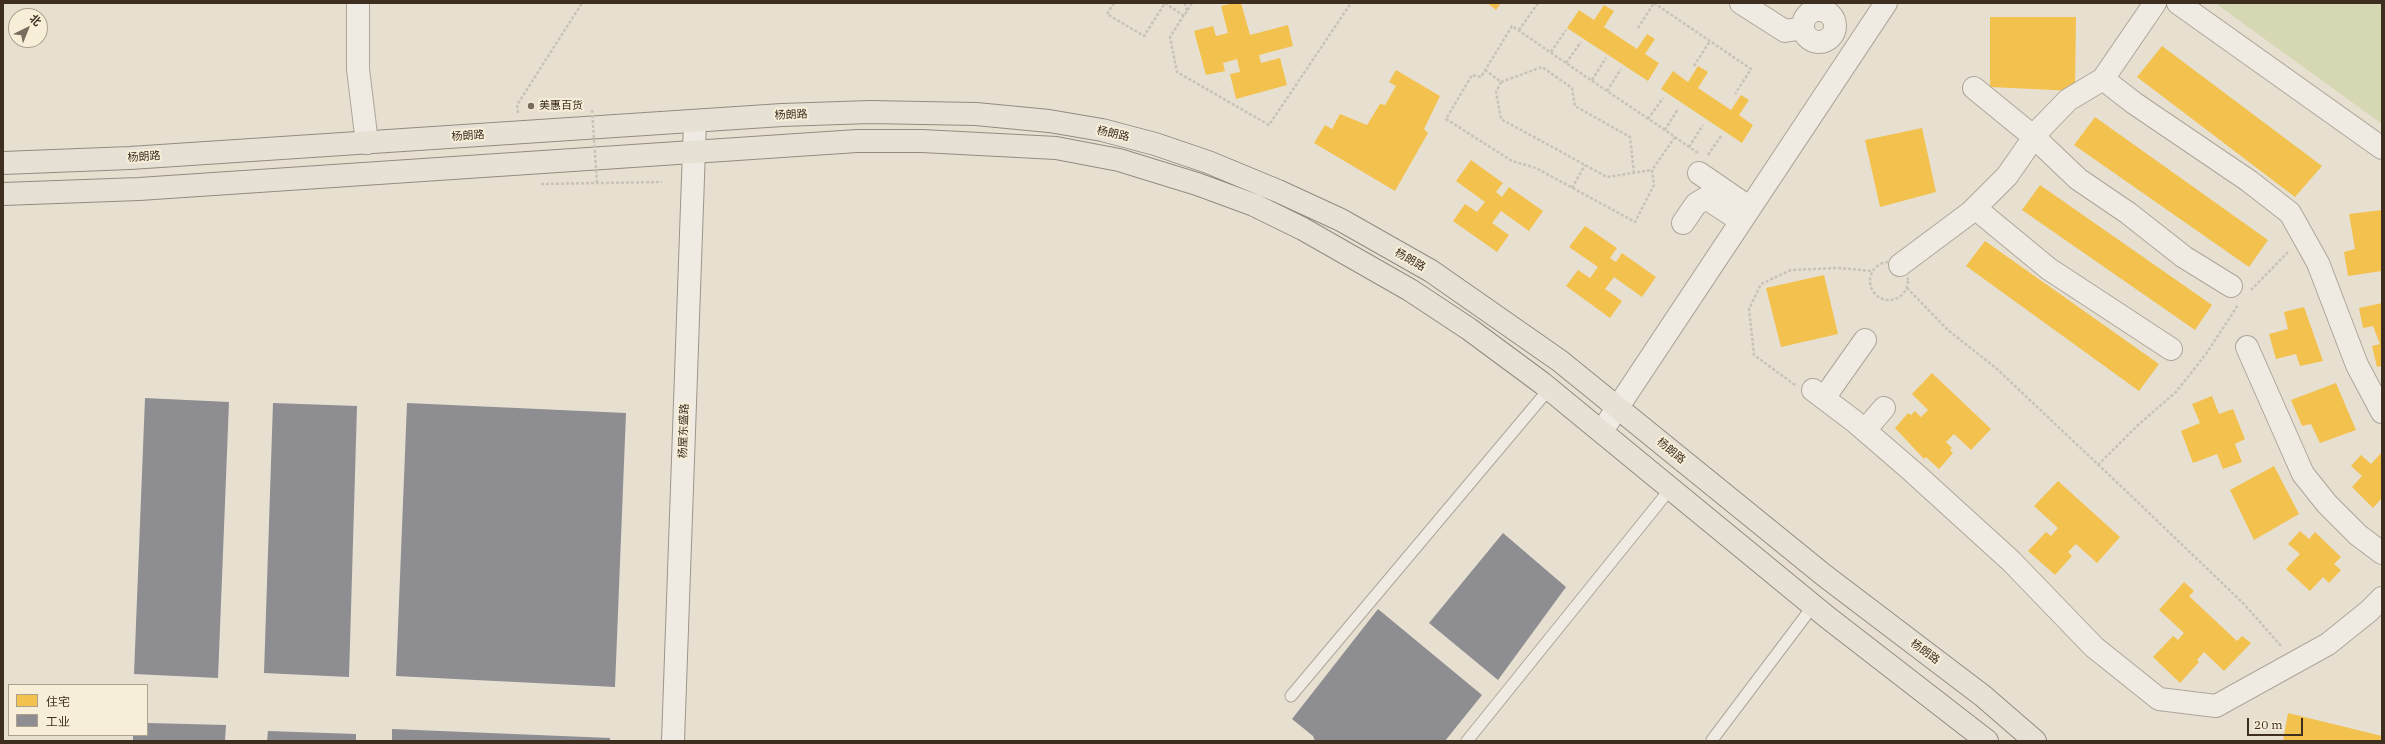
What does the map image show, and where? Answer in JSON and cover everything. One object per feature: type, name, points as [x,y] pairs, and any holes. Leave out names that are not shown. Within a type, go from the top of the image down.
[{"type":"main road","name":"杨朗路","points":[[3,163],[130,158],[695,121],[870,112],[976,114],[1049,121],[1102,130],[1155,144],[1208,162],[1278,191],[1341,220],[1424,267],[1524,335],[1617,407],[1819,572],[1983,696],[2035,741]]},
{"type":"main road","points":[[3,194],[138,189],[857,141],[922,141],[1056,148],[1119,160],[1197,184],[1254,206],[1303,229],[1410,290],[1469,329],[1602,431],[1813,606],[1987,741]]},
{"type":"street","points":[[358,3],[358,69],[367,142]]},
{"type":"street","points":[[1741,3],[1785,31],[1803,28],[1803,21],[1810,13],[1814,11],[1829,13],[1856,49]]},
{"type":"street","points":[[1602,431],[1886,3]]},
{"type":"street","points":[[1900,265],[1975,208],[2007,176],[2034,137],[2068,100],[2103,79],[2155,3]]},
{"type":"street","points":[[2178,3],[2382,148]]},
{"type":"street","points":[[2103,79],[2134,103],[2255,185],[2290,213],[2318,263],[2357,365],[2382,412]]},
{"type":"street","points":[[1974,88],[2034,137],[2078,179],[2128,214],[2184,257],[2239,294]]},
{"type":"street","name":"杨屋东盛路","points":[[673,741],[695,121]]},
{"type":"street","points":[[1706,172],[1745,214]]},
{"type":"street","points":[[1683,223],[1696,204],[1706,198],[1745,214]]},
{"type":"street","points":[[1975,208],[2049,269],[2171,349]]},
{"type":"street","points":[[1865,340],[1818,394],[1865,430],[2011,560],[2094,647],[2159,699],[2216,706],[2328,644],[2369,611],[2382,598]]},
{"type":"street","points":[[2248,346],[2303,474],[2337,514],[2358,535],[2382,553]]},
{"type":"street","points":[[1865,430],[1884,408]]},
{"type":"lane","points":[[1291,696],[1549,389]]},
{"type":"lane","points":[[1467,741],[1671,488]]},
{"type":"lane","points":[[1712,740],[1813,606]]},
{"type":"path","points":[[520,133],[517,105],[582,3]]},
{"type":"path","points":[[1114,3],[1107,14],[1144,36],[1165,3],[1184,15]]},
{"type":"path","points":[[1185,3],[1187,11]]},
{"type":"path","points":[[1192,3],[1170,37],[1177,72],[1269,125],[1351,3]]},
{"type":"path","points":[[1519,30],[1538,3]]},
{"type":"path","points":[[1638,28],[1654,3],[1710,41],[1751,70],[1735,94]]},
{"type":"path","points":[[1675,136],[1652,170],[1654,185],[1635,222],[1536,168],[1512,160],[1446,120],[1472,75],[1481,77],[1512,26],[1675,136],[1689,147],[1706,172]]},
{"type":"path","points":[[1551,52],[1566,30]]},
{"type":"path","points":[[1694,66],[1710,41]]},
{"type":"path","points":[[1566,63],[1581,42]]},
{"type":"path","points":[[1592,80],[1606,58]]},
{"type":"path","points":[[1634,173],[1630,137],[1575,106],[1572,88],[1542,67],[1501,82],[1496,92],[1502,119],[1607,177],[1634,173],[1652,170]]},
{"type":"path","points":[[1607,91],[1621,69]]},
{"type":"path","points":[[1485,70],[1501,82]]},
{"type":"path","points":[[1648,118],[1663,98]]},
{"type":"path","points":[[1665,130],[1678,109]]},
{"type":"path","points":[[592,110],[598,183]]},
{"type":"path","points":[[1689,147],[1703,125]]},
{"type":"path","points":[[1706,172],[1704,161],[1721,136]]},
{"type":"path","points":[[1572,188],[1585,165]]},
{"type":"path","points":[[534,184],[662,182]]},
{"type":"path","points":[[2098,465],[2176,392],[2206,354],[2239,294],[2303,236]]},
{"type":"path","points":[[1818,394],[1792,384],[1754,354],[1749,309],[1761,284],[1791,270],[1839,268],[1872,271]]},
{"type":"path","points":[[1907,288],[1948,330],[1997,369],[2244,604],[2295,662]]},
{"type":"green space","points":[[2215,3],[2382,3],[2382,124]]},
{"type":"building: 住宅","points":[[1241,3],[1250,35],[1288,25],[1293,46],[1259,55],[1261,63],[1280,58],[1287,85],[1236,99],[1230,74],[1240,72],[1237,59],[1223,63],[1225,71],[1206,75],[1194,31],[1213,26],[1216,36],[1228,33],[1221,6]]},
{"type":"building: 住宅","points":[[1487,3],[1501,3],[1496,10]]},
{"type":"building: 住宅","points":[[1604,5],[1614,11],[1604,27],[1637,49],[1647,34],[1655,39],[1645,54],[1659,63],[1648,81],[1567,28],[1579,10],[1594,20]]},
{"type":"building: 住宅","points":[[1990,17],[2076,17],[2075,91],[1990,87]]},
{"type":"building: 住宅","points":[[2162,46],[2322,166],[2295,197],[2137,77]]},
{"type":"building: 住宅","points":[[1698,66],[1708,72],[1698,88],[1731,110],[1741,95],[1749,100],[1739,115],[1753,125],[1742,143],[1661,89],[1673,71],[1688,82]]},
{"type":"building: 住宅","points":[[1396,70],[1440,96],[1424,129],[1428,133],[1395,191],[1314,143],[1325,125],[1332,129],[1340,114],[1367,125],[1380,104],[1385,105],[1396,86],[1389,82]]},
{"type":"building: 住宅","points":[[2095,117],[2268,240],[2249,267],[2074,145]]},
{"type":"building: 住宅","points":[[1922,128],[1936,192],[1880,207],[1865,140]]},
{"type":"building: 住宅","points":[[1471,160],[1503,183],[1496,192],[1502,197],[1509,187],[1543,211],[1529,231],[1501,211],[1492,223],[1509,235],[1497,252],[1453,221],[1465,204],[1477,212],[1485,202],[1456,181]]},
{"type":"building: 住宅","points":[[2040,185],[2212,305],[2195,330],[2022,210]]},
{"type":"building: 住宅","points":[[2382,210],[2382,271],[2348,276],[2344,252],[2355,249],[2349,214]]},
{"type":"building: 住宅","points":[[1585,226],[1617,248],[1610,258],[1616,262],[1622,253],[1656,277],[1642,297],[1614,277],[1605,289],[1622,301],[1610,318],[1566,286],[1578,270],[1590,278],[1598,267],[1569,247]]},
{"type":"building: 住宅","points":[[1985,241],[2159,364],[2139,391],[1966,266]]},
{"type":"building: 住宅","points":[[1824,275],[1838,334],[1781,347],[1766,288]]},
{"type":"building: 住宅","points":[[2382,303],[2382,366],[2377,367],[2372,346],[2380,344],[2373,326],[2363,328],[2359,308]]},
{"type":"building: 住宅","points":[[2304,307],[2323,361],[2300,366],[2296,354],[2276,359],[2269,334],[2288,329],[2284,312]]},
{"type":"building: 住宅","points":[[1932,373],[1991,429],[1971,450],[1954,434],[1946,442],[1952,448],[1950,450],[1953,453],[1939,469],[1926,457],[1924,459],[1895,428],[1908,413],[1911,415],[1915,411],[1921,417],[1928,410],[1912,394]]},
{"type":"building: 住宅","points":[[2336,383],[2356,430],[2320,443],[2311,424],[2302,426],[2291,400]]},
{"type":"building: 住宅","points":[[2212,396],[2219,414],[2233,409],[2245,439],[2235,444],[2242,462],[2223,469],[2217,454],[2193,463],[2181,431],[2200,423],[2192,404]]},
{"type":"building: 住宅","points":[[2381,453],[2382,498],[2373,508],[2352,487],[2362,476],[2351,466],[2361,455],[2371,464]]},
{"type":"building: 住宅","points":[[2274,466],[2299,514],[2254,540],[2230,490]]},
{"type":"building: 住宅","points":[[2058,481],[2120,537],[2097,563],[2076,544],[2068,552],[2072,556],[2055,575],[2028,551],[2046,532],[2051,536],[2058,528],[2034,506]]},
{"type":"building: 住宅","points":[[2300,531],[2309,539],[2315,532],[2341,557],[2334,564],[2341,570],[2329,583],[2323,577],[2310,591],[2286,569],[2300,554],[2288,544]]},
{"type":"building: 住宅","points":[[2184,582],[2194,591],[2189,596],[2237,641],[2242,636],[2251,643],[2224,671],[2204,652],[2197,660],[2199,662],[2180,683],[2153,657],[2173,636],[2178,640],[2184,633],[2159,610]]},
{"type":"building: 住宅","points":[[2288,713],[2382,736],[2382,741],[2283,741]]},
{"type":"building: 工业","points":[[145,398],[229,402],[218,678],[134,674]]},
{"type":"building: 工业","points":[[273,403],[357,406],[349,677],[264,673]]},
{"type":"building: 工业","points":[[407,403],[626,413],[615,687],[396,676]]},
{"type":"building: 工业","points":[[1503,533],[1566,587],[1498,680],[1429,623]]},
{"type":"building: 工业","points":[[1378,609],[1482,695],[1445,741],[1315,741],[1313,736],[1292,719]]},
{"type":"building: 工业","points":[[148,723],[226,725],[225,741],[133,741],[133,736],[148,736]]},
{"type":"building: 工业","points":[[392,729],[610,738],[610,741],[392,741]]},
{"type":"building: 工业","points":[[268,731],[356,734],[356,741],[267,741]]},
{"type":"place","name":"美惠百货","points":[[531,106]]}]
